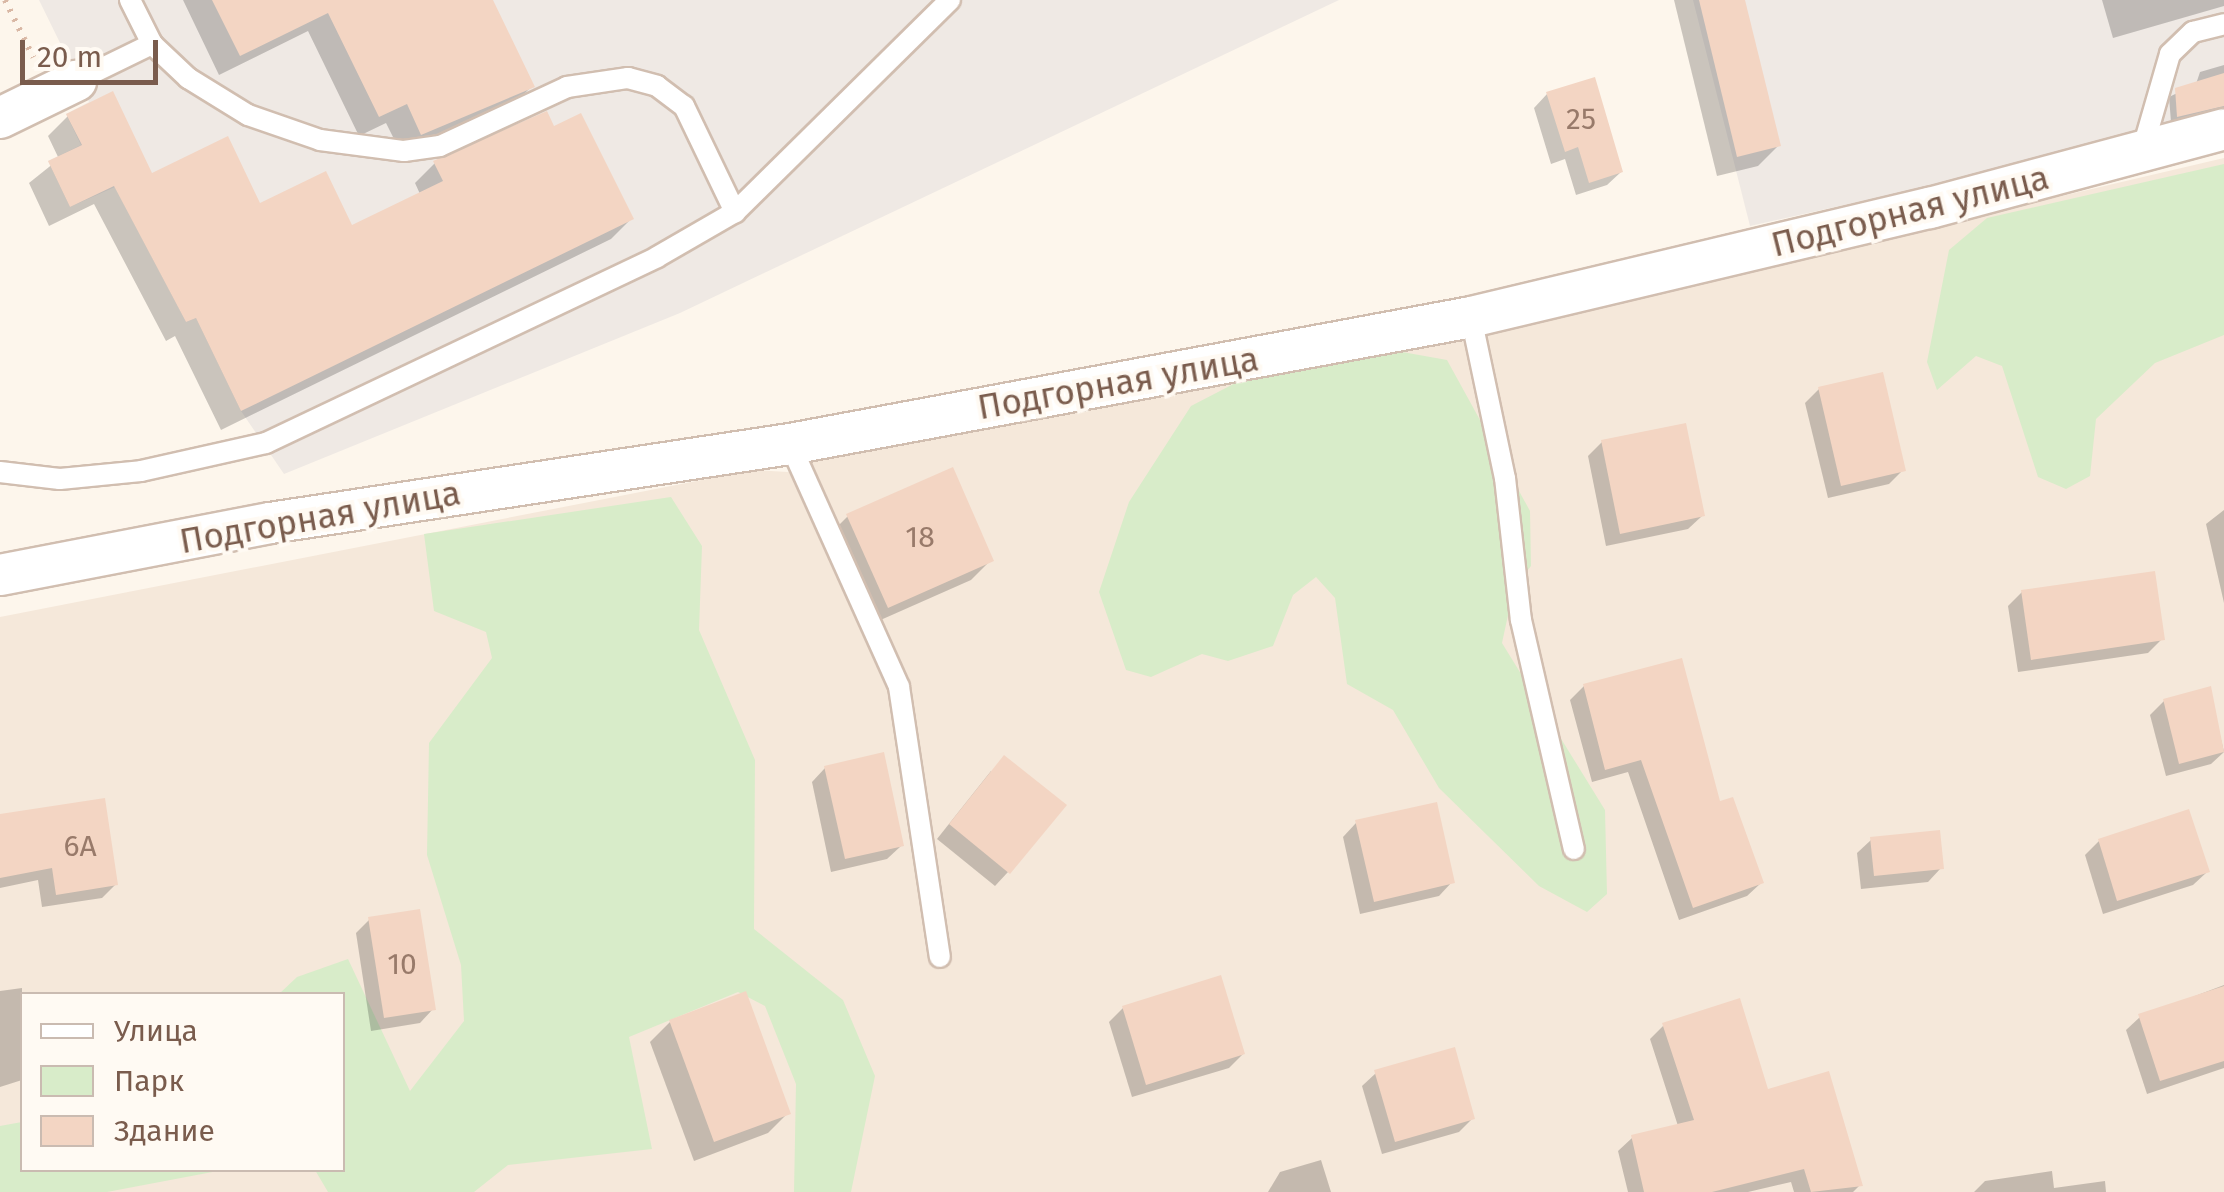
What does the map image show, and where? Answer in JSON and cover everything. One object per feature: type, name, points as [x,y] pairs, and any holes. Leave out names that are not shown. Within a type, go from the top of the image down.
[{"type":"street","points":[[0,118],[63,87]]},
{"type":"street","name":"Подгорная улица","points":[[0,575],[270,523],[790,444],[1471,318],[2224,129]]},
{"type":"lane","points":[[130,0],[152,44],[188,78],[248,115],[358,149],[440,146],[595,78],[656,86],[684,106],[736,212]]},
{"type":"lane","points":[[0,472],[60,479],[141,472],[266,443],[657,257],[736,212],[950,0]]},
{"type":"lane","points":[[2142,151],[2170,54],[2193,32],[2224,24]]},
{"type":"lane","points":[[63,87],[152,44]]},
{"type":"lane","points":[[1471,318],[1505,478],[1522,620],[1574,849]]},
{"type":"lane","points":[[790,444],[898,687],[940,956]]},
{"type":"path","points":[[5,0],[63,87]]},
{"type":"shaded area","points":[[39,0],[1339,0],[680,313],[284,474],[241,411],[196,318],[186,322],[115,187],[70,207],[48,161],[81,145],[66,114],[89,102]]},
{"type":"shaded area","points":[[1693,0],[2224,0],[2224,113],[2118,144],[1750,226]]},
{"type":"shaded area","points":[[2224,158],[2224,1192],[0,1192],[0,617],[753,470],[805,473],[819,454],[1852,245]]},
{"type":"green space","points":[[2224,164],[2224,335],[2155,363],[2096,419],[2090,476],[2066,489],[2038,477],[2002,366],[1976,356],[1937,390],[1927,362],[1949,250],[1987,218]]},
{"type":"green space","points":[[1380,348],[1447,360],[1530,511],[1531,566],[1514,587],[1502,643],[1605,810],[1607,894],[1587,912],[1539,886],[1439,788],[1393,710],[1347,684],[1335,598],[1316,577],[1293,595],[1273,646],[1228,661],[1202,654],[1151,677],[1126,670],[1099,592],[1129,502],[1191,406],[1247,377]]},
{"type":"green space","points":[[671,497],[702,546],[699,630],[755,760],[754,929],[843,1000],[875,1076],[851,1192],[794,1192],[796,1084],[765,1006],[738,992],[629,1037],[652,1149],[508,1165],[474,1192],[328,1192],[316,1172],[345,1172],[345,992],[281,992],[297,977],[348,959],[410,1091],[464,1021],[461,965],[427,855],[429,743],[492,658],[486,632],[434,611],[424,534]]},
{"type":"green space","points":[[20,1122],[20,1172],[212,1172],[107,1192],[0,1192],[0,1126]]},
{"type":"building","points":[[212,0],[493,0],[535,87],[421,135],[407,104],[379,117],[328,13],[240,56]]},
{"type":"building","points":[[1699,0],[1745,0],[1781,146],[1737,157]]},
{"type":"building","points":[[2224,73],[2224,106],[2177,117],[2175,88]]},
{"type":"building","points":[[1595,77],[1623,172],[1589,183],[1578,147],[1565,152],[1546,92]]},
{"type":"building","points":[[113,91],[152,173],[228,136],[260,203],[326,171],[352,225],[443,181],[433,161],[547,111],[554,126],[581,113],[634,219],[241,411],[196,318],[186,322],[114,186],[70,207],[48,161],[82,145],[66,114]]},
{"type":"building","points":[[1883,372],[1906,471],[1841,486],[1818,387]]},
{"type":"building","points":[[1686,423],[1705,516],[1620,534],[1601,440]]},
{"type":"building","points":[[953,467],[994,561],[888,608],[846,514]]},
{"type":"building","points":[[2155,571],[2165,640],[2031,660],[2021,590]]},
{"type":"building","points":[[1682,658],[1720,801],[1733,797],[1764,883],[1693,908],[1641,760],[1605,770],[1583,684]]},
{"type":"building","points":[[2211,686],[2224,752],[2179,764],[2163,699]]},
{"type":"building","points":[[884,752],[904,846],[845,859],[824,766]]},
{"type":"building","points":[[1004,755],[1067,805],[1010,874],[949,824]]},
{"type":"building","points":[[105,798],[118,885],[56,895],[52,868],[0,878],[0,814]]},
{"type":"building","points":[[1437,802],[1455,883],[1374,902],[1355,820]]},
{"type":"building","points":[[2189,809],[2210,872],[2117,901],[2098,839]]},
{"type":"building","points":[[1940,830],[1944,869],[1874,876],[1870,837]]},
{"type":"building","points":[[420,909],[436,1010],[384,1018],[368,917]]},
{"type":"building","points":[[1221,975],[1245,1054],[1146,1085],[1122,1006]]},
{"type":"building","points":[[2224,986],[2224,1061],[2160,1081],[2138,1014]]},
{"type":"building","points":[[746,991],[791,1114],[714,1142],[669,1020]]},
{"type":"building","points":[[1740,998],[1768,1089],[1829,1071],[1863,1186],[1811,1192],[1804,1169],[1712,1192],[1644,1192],[1631,1135],[1694,1120],[1662,1023]]},
{"type":"building","points":[[1455,1047],[1475,1119],[1395,1142],[1374,1070]]}]
